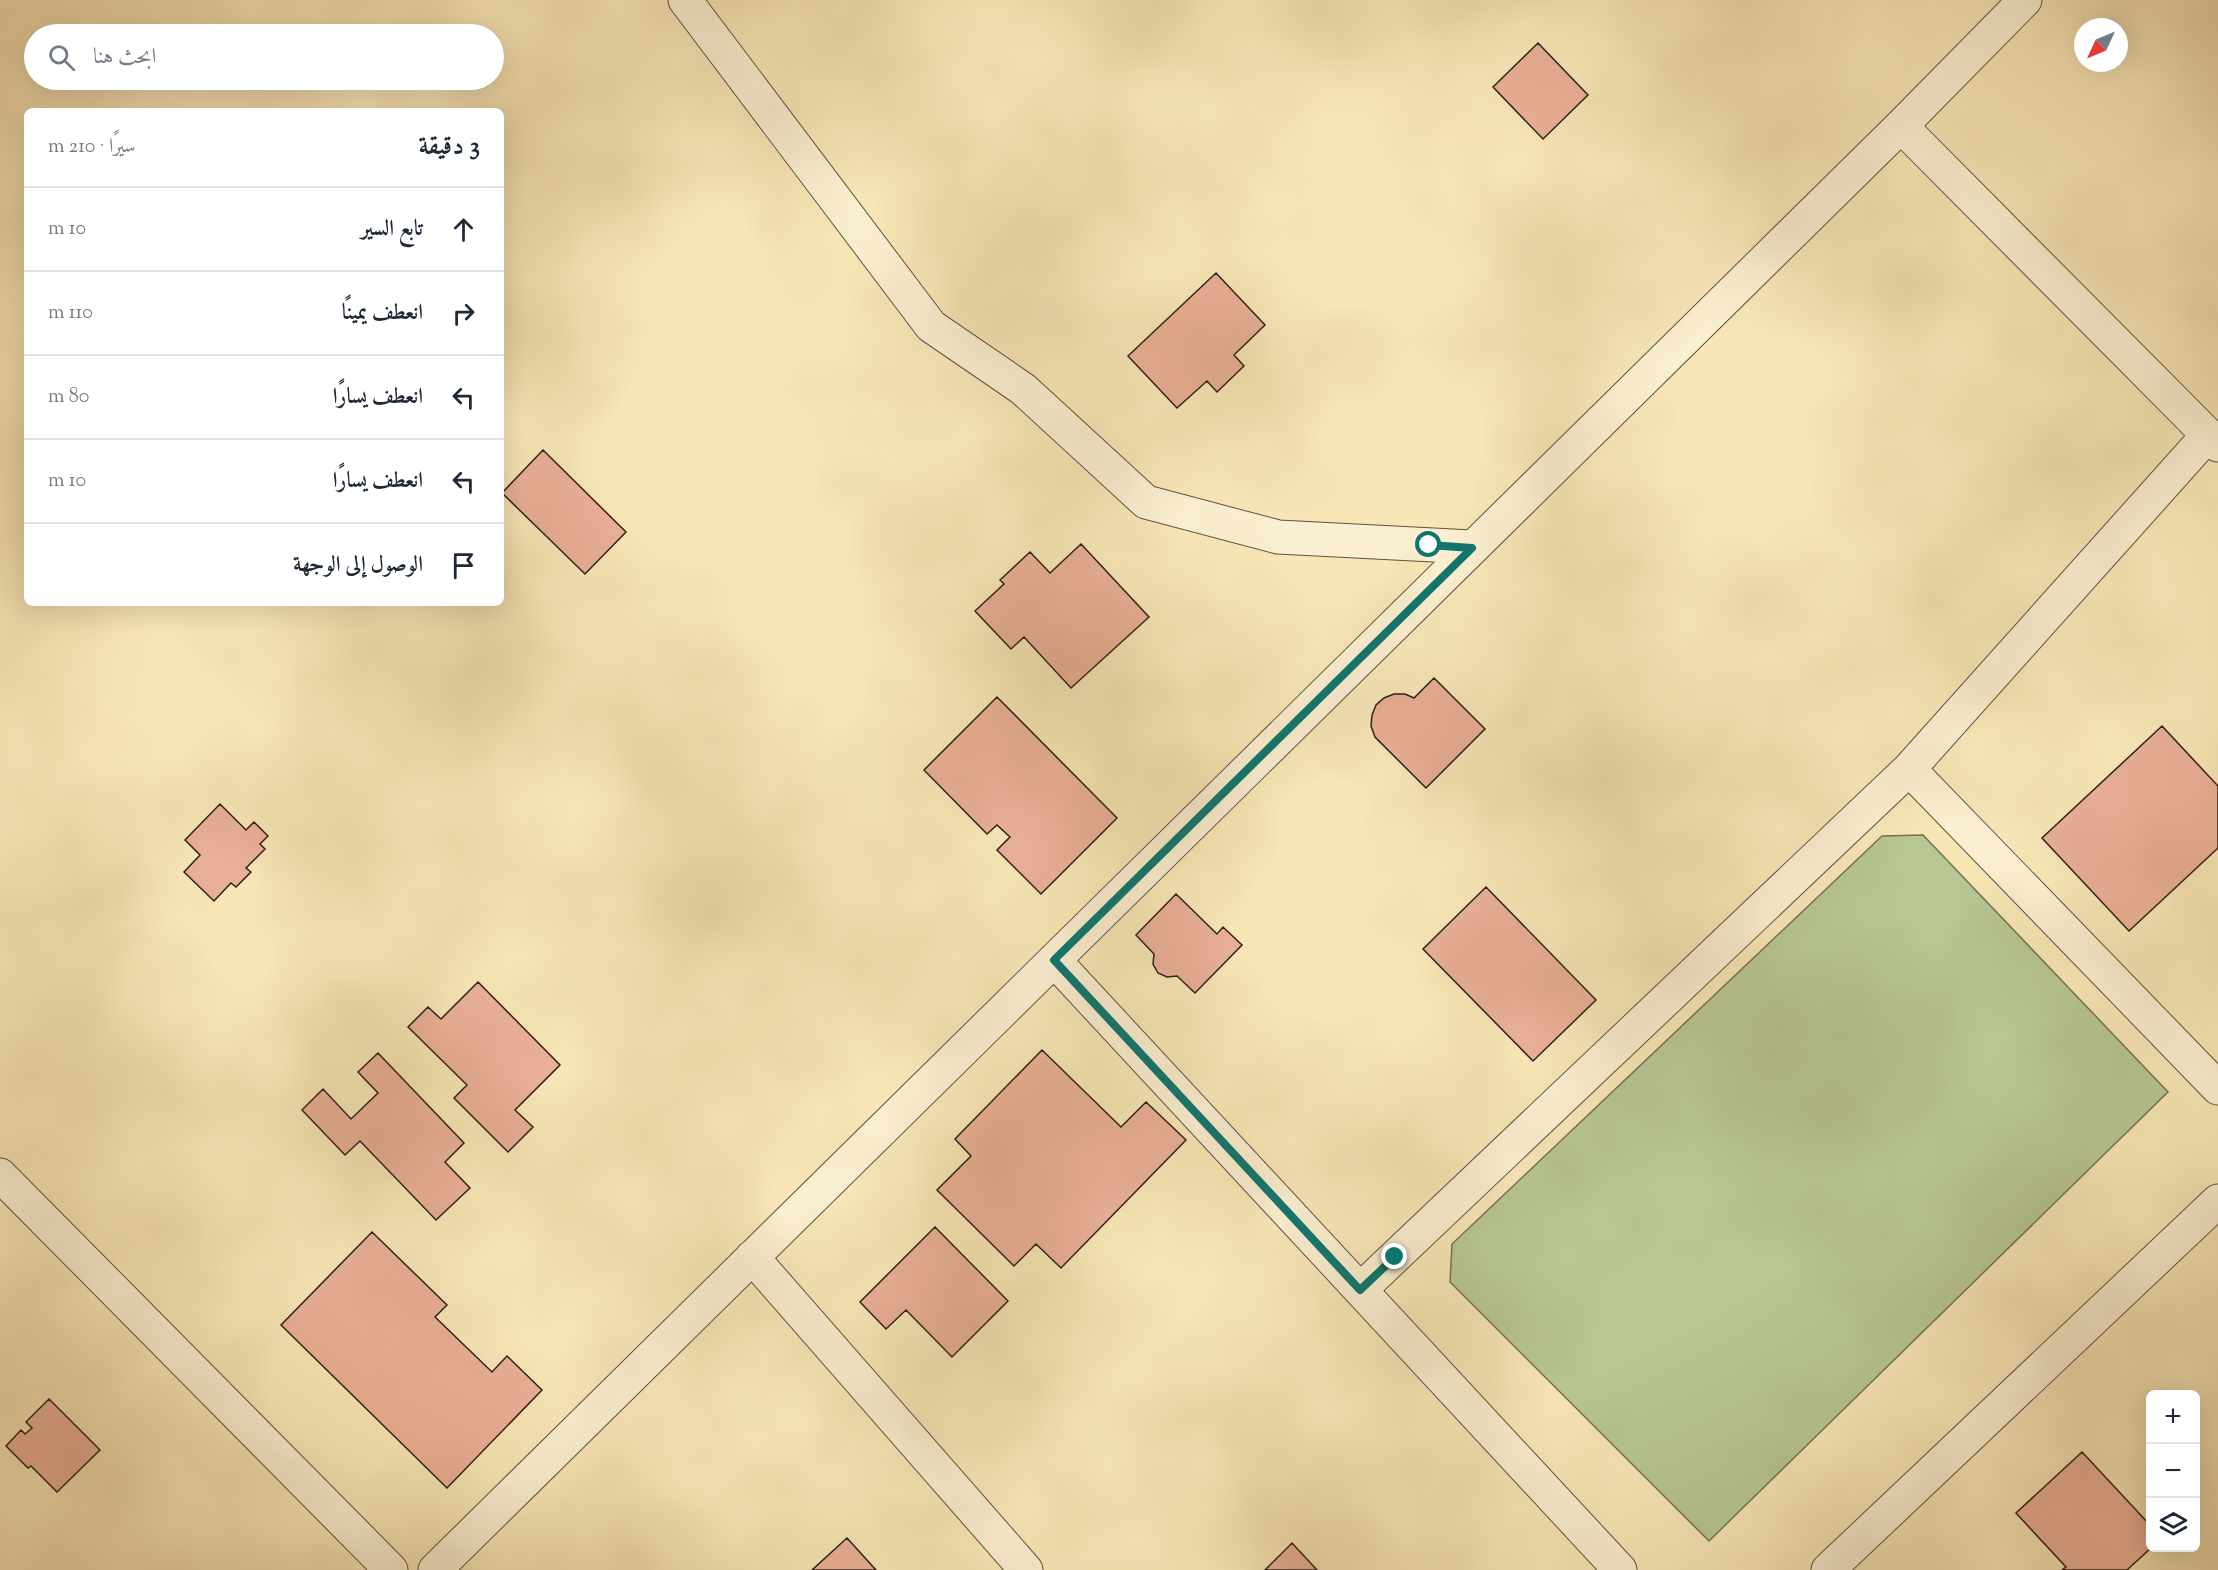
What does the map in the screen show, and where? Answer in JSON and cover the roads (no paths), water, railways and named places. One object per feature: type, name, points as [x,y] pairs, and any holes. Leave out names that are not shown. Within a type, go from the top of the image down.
[{"type":"street","points":[[685,0],[931,326],[1023,389],[1146,502],[1278,537],[1472,548]]},
{"type":"street","points":[[435,1570],[1901,126],[2025,0]]},
{"type":"street","points":[[1360,1290],[1909,769],[2213,440],[1901,126]]},
{"type":"street","points":[[1909,769],[2218,1088]]},
{"type":"street","points":[[1054,960],[1620,1570]]},
{"type":"street","points":[[0,1175],[391,1570]]},
{"type":"street","points":[[1828,1570],[2218,1201]]},
{"type":"street","points":[[752,1257],[1026,1570]]}]
